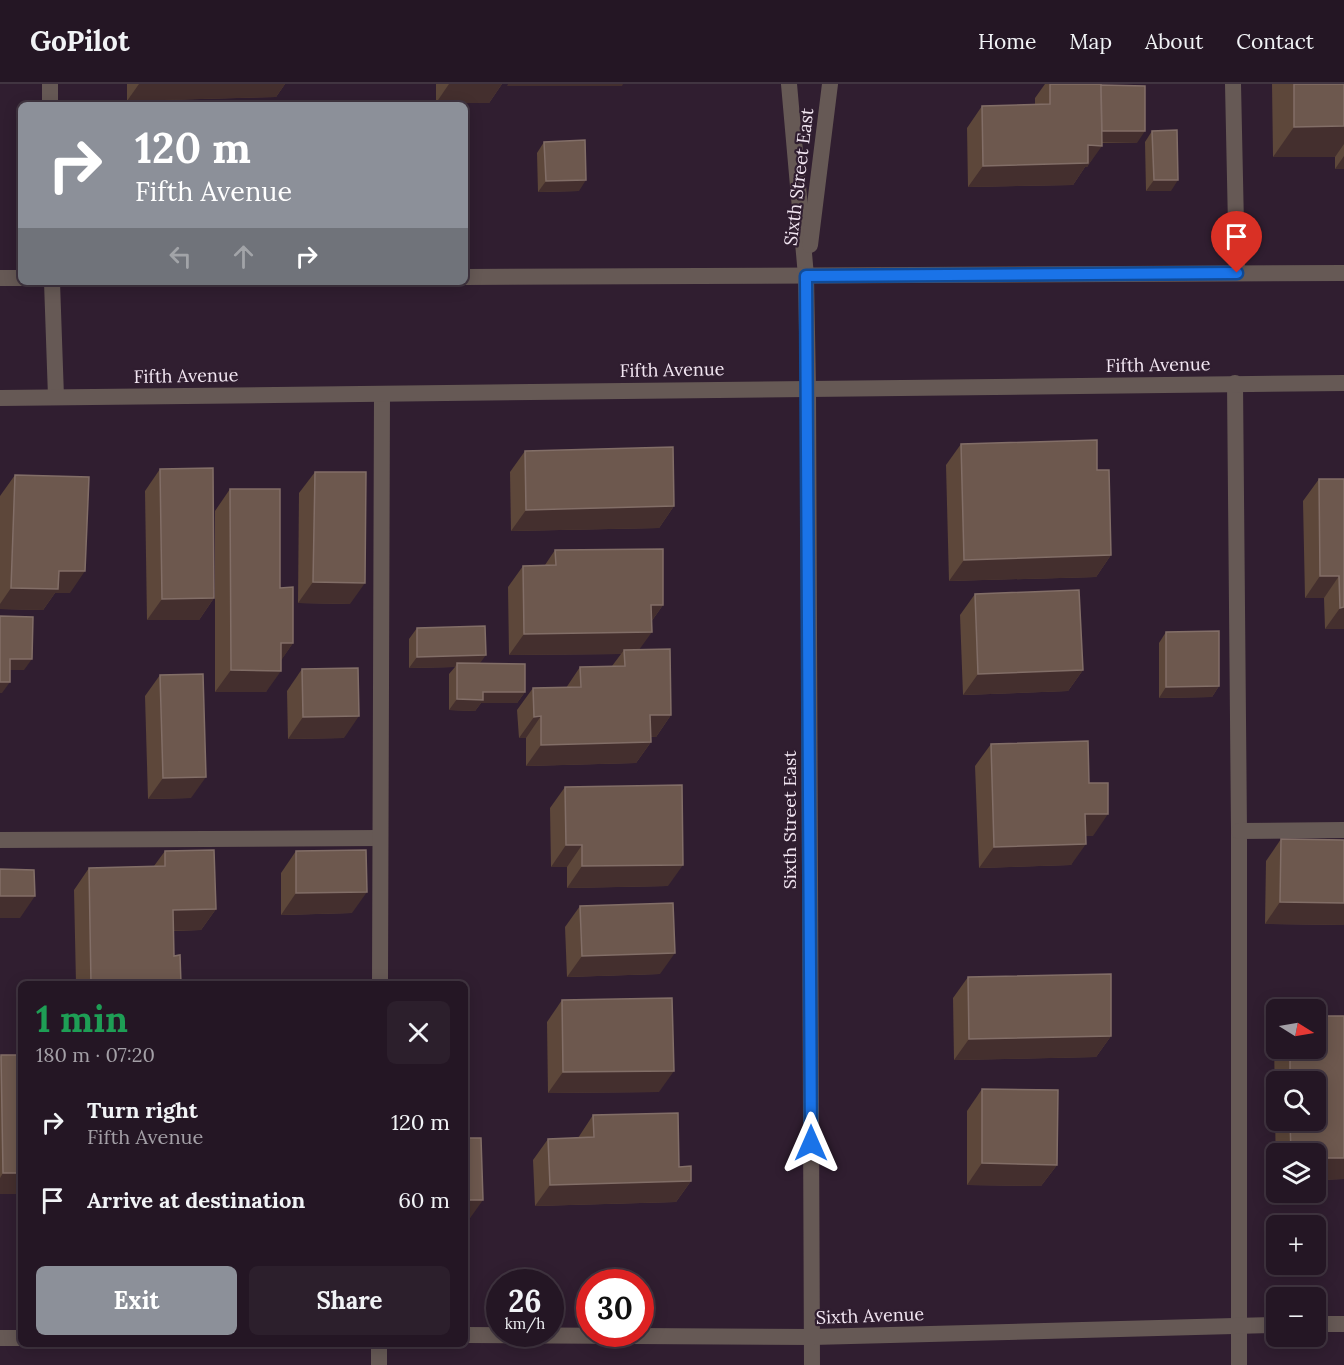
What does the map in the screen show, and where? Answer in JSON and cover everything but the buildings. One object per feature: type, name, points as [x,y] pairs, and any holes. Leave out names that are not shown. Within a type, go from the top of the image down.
[{"type":"street","points":[[50,84],[50,102]]},
{"type":"street","name":"Sixth Street East","points":[[789,84],[806,276],[812,1365]]},
{"type":"street","name":"Sixth Street East","points":[[806,276],[830,84]]},
{"type":"street","points":[[1233,84],[1237,273]]},
{"type":"street","points":[[468,277],[1344,273]]},
{"type":"street","points":[[0,278],[18,278]]},
{"type":"street","points":[[52,285],[56,397]]},
{"type":"street","points":[[1235,383],[1239,831],[1239,1365]]},
{"type":"street","name":"Fifth Avenue","points":[[0,398],[1344,383]]},
{"type":"street","points":[[380,981],[381,394]]},
{"type":"street","points":[[1239,831],[1344,830]]},
{"type":"street","points":[[0,840],[380,838]]},
{"type":"street","name":"Sixth Avenue","points":[[468,1335],[812,1337],[1266,1324]]},
{"type":"street","points":[[1326,1324],[1344,1324]]},
{"type":"street","points":[[0,1338],[18,1338]]},
{"type":"street","points":[[379,1347],[380,1365]]},
{"type":"route","points":[[811,1143],[806,276],[1237,273]]}]
